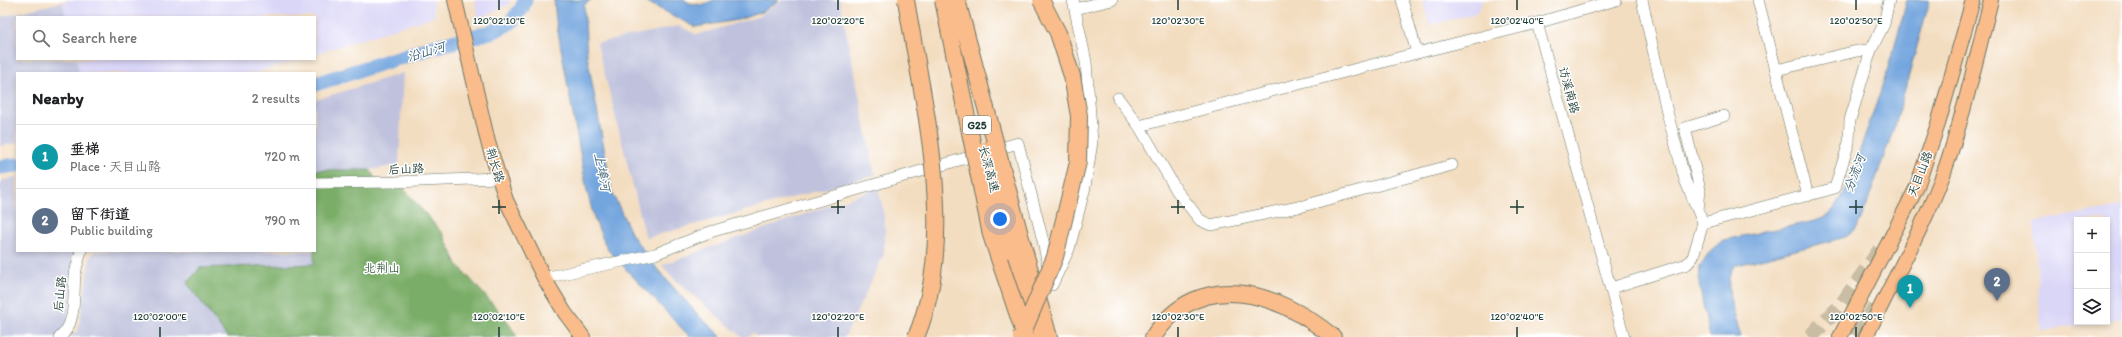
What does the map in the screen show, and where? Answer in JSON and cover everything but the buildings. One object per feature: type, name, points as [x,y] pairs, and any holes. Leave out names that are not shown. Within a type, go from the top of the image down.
[{"type":"highway","points":[[906,0],[934,179],[937,231],[934,272],[922,322],[916,337]]},
{"type":"highway","points":[[943,0],[991,235],[1029,335]]},
{"type":"highway","name":"长深高速","points":[[943,0],[1017,248],[1049,337]]},
{"type":"highway","name":"长深高速","points":[[957,0],[1017,248],[1029,335]]},
{"type":"highway","points":[[1029,335],[1055,257],[1078,162],[1079,116],[1072,76],[1058,33],[1041,0]]},
{"type":"highway","points":[[1153,337],[1160,326],[1174,312],[1193,300],[1219,294],[1241,292],[1278,302],[1303,315],[1333,337]]},
{"type":"highway","points":[[1165,337],[1175,324],[1194,311],[1208,304],[1226,301],[1253,304],[1270,309],[1305,327],[1318,337]]},
{"type":"main road","name":"荆长路","points":[[455,0],[458,18],[498,178],[523,239],[565,313],[583,337]]},
{"type":"main road","name":"天目山路","points":[[1840,337],[1916,189],[1938,124],[1973,0]]},
{"type":"main road","name":"天目山路","points":[[1866,337],[1925,218],[1942,176],[1956,134],[1991,0]]},
{"type":"street","points":[[544,278],[655,254],[710,232],[1018,143],[1043,241],[1052,285],[1069,249],[1085,187],[1092,142],[1086,62],[1074,4],[1112,0]]},
{"type":"street","points":[[1402,0],[1417,53]]},
{"type":"street","points":[[1139,126],[1538,22],[1616,0]]},
{"type":"street","points":[[1610,288],[1687,264],[1693,257],[1704,223],[1684,180],[1642,0]]},
{"type":"street","points":[[1758,0],[1808,196]]},
{"type":"street","points":[[1704,223],[1834,188],[1849,142],[1850,120],[1871,50],[1884,24],[1889,0]]},
{"type":"street","name":"访溪南路","points":[[1538,22],[1624,337]]},
{"type":"street","points":[[1776,70],[1857,51],[1871,50]]},
{"type":"street","points":[[1118,98],[1139,126],[1177,192],[1200,220],[1212,225],[1303,206],[1452,166]]},
{"type":"street","points":[[1698,210],[1700,190],[1685,128],[1724,116]]},
{"type":"street","name":"后山路","points":[[316,183],[498,178]]},
{"type":"street","name":"后山路","points":[[60,337],[65,333],[71,320],[75,273],[81,252]]},
{"type":"shaded area","points":[[70,0],[432,0],[435,16],[316,54],[316,16],[66,16],[62,2]]},
{"type":"shaded area","points":[[475,0],[511,0],[508,5],[479,19]]},
{"type":"shaded area","points":[[781,0],[840,0],[875,175],[646,238],[597,43],[679,26],[697,35],[760,16]]},
{"type":"shaded area","points":[[1423,0],[1483,0],[1477,13],[1429,25]]},
{"type":"shaded area","points":[[62,2],[66,16],[16,16],[16,60],[76,60],[79,72],[16,72],[16,143],[0,146],[0,17]]},
{"type":"shaded area","points":[[76,60],[296,60],[259,72],[79,72]]},
{"type":"shaded area","points":[[403,73],[399,165],[370,170],[316,170],[316,100]]},
{"type":"shaded area","points":[[16,177],[16,252],[81,252],[65,333],[60,337],[0,337],[0,181]]},
{"type":"shaded area","points":[[878,188],[883,209],[885,230],[884,254],[845,337],[757,337],[753,333],[747,337],[742,337],[674,279],[662,265]]},
{"type":"shaded area","points":[[2122,206],[2122,319],[2110,321],[2110,217],[2074,217],[2074,325],[2082,325],[2041,331],[2034,222]]},
{"type":"shaded area","points":[[94,252],[313,252],[314,264],[200,268],[187,283],[227,337],[69,337],[78,331],[90,258]]},
{"type":"green space","name":"北荆山","points":[[316,170],[370,170],[380,186],[403,188],[443,234],[457,264],[506,319],[517,337],[227,337],[187,283],[200,268],[314,264],[314,252],[316,252]]},
{"type":"water","points":[[520,0],[530,0],[517,20],[499,34],[484,41],[480,28],[500,22],[509,17]]},
{"type":"water","name":"上埠河","points":[[554,0],[591,0],[584,5],[587,55],[612,192],[632,235],[658,270],[701,318],[722,337],[690,337],[607,249],[594,218],[587,191],[556,21]]},
{"type":"water","points":[[643,0],[685,0],[689,3],[701,5],[714,0],[779,0],[764,11],[738,20],[695,27]]},
{"type":"water","name":"分流河","points":[[1907,0],[1930,0],[1895,125],[1857,228],[1846,237],[1734,266],[1730,273],[1729,291],[1741,337],[1710,337],[1699,285],[1700,266],[1710,251],[1723,240],[1819,220],[1835,208],[1844,193],[1854,170],[1898,35]]},
{"type":"waterway","name":"沿山河","points":[[316,84],[433,47],[494,31],[511,22],[522,8],[525,0]]},
{"type":"waterway","name":"沿山河","points":[[0,167],[16,165]]},
{"type":"tunnel","points":[[1810,337],[1843,303],[1881,249]]},
{"type":"tunnel","points":[[1857,337],[1875,307]]},
{"type":"place","name":"留下街道","points":[[1997,301]]},
{"type":"place","name":"垂梯","points":[[1910,308]]}]
